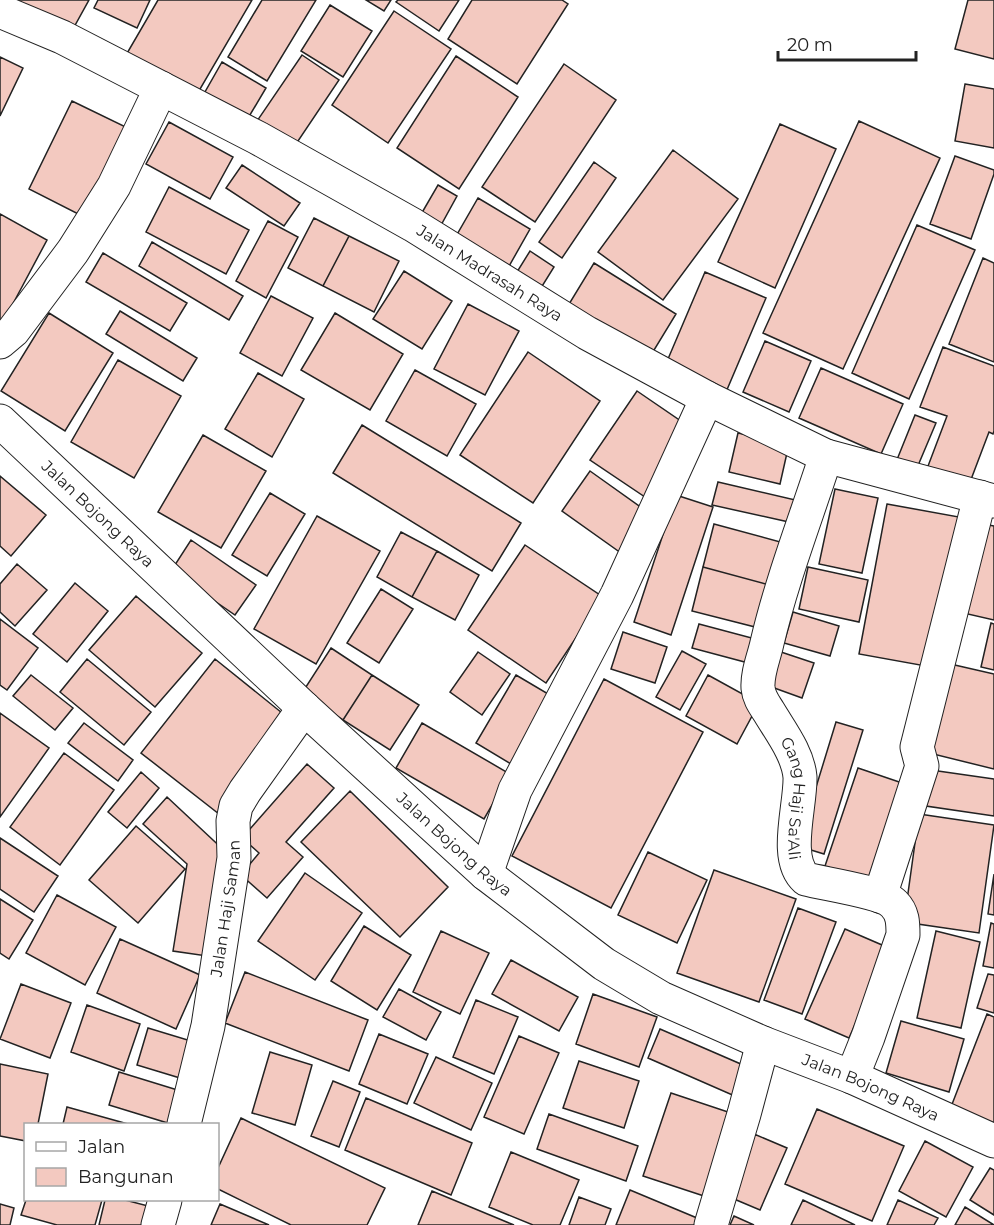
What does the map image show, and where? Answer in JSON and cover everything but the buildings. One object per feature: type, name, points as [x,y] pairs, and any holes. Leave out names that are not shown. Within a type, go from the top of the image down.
[{"type":"street","name":"Jalan Madrasah Raya","points":[[0,11],[62,37],[258,138],[413,225],[587,333],[707,398],[826,456],[987,500]]},
{"type":"street","points":[[0,342],[13,331],[73,251],[114,186],[161,88]]},
{"type":"street","points":[[486,874],[516,790],[617,596],[707,398]]},
{"type":"street","name":"Jalan Bojong Raya","points":[[0,421],[304,708],[486,874],[604,964],[661,998],[763,1043],[852,1077],[994,1141]]},
{"type":"street","name":"Gang Haji Sa'Ali","points":[[826,456],[777,603],[758,686],[760,700],[799,766],[800,782],[794,840],[797,865],[802,876],[806,879],[880,896]]},
{"type":"street","points":[[852,1077],[903,935],[900,912],[892,902],[880,896],[922,766],[917,747],[987,500]]},
{"type":"street","name":"Jalan Haji Saman","points":[[184,1123],[208,1026],[234,858],[233,821],[236,806],[304,708]]},
{"type":"street","points":[[711,1225],[763,1043]]},
{"type":"street","points":[[159,1225],[165,1201]]}]
